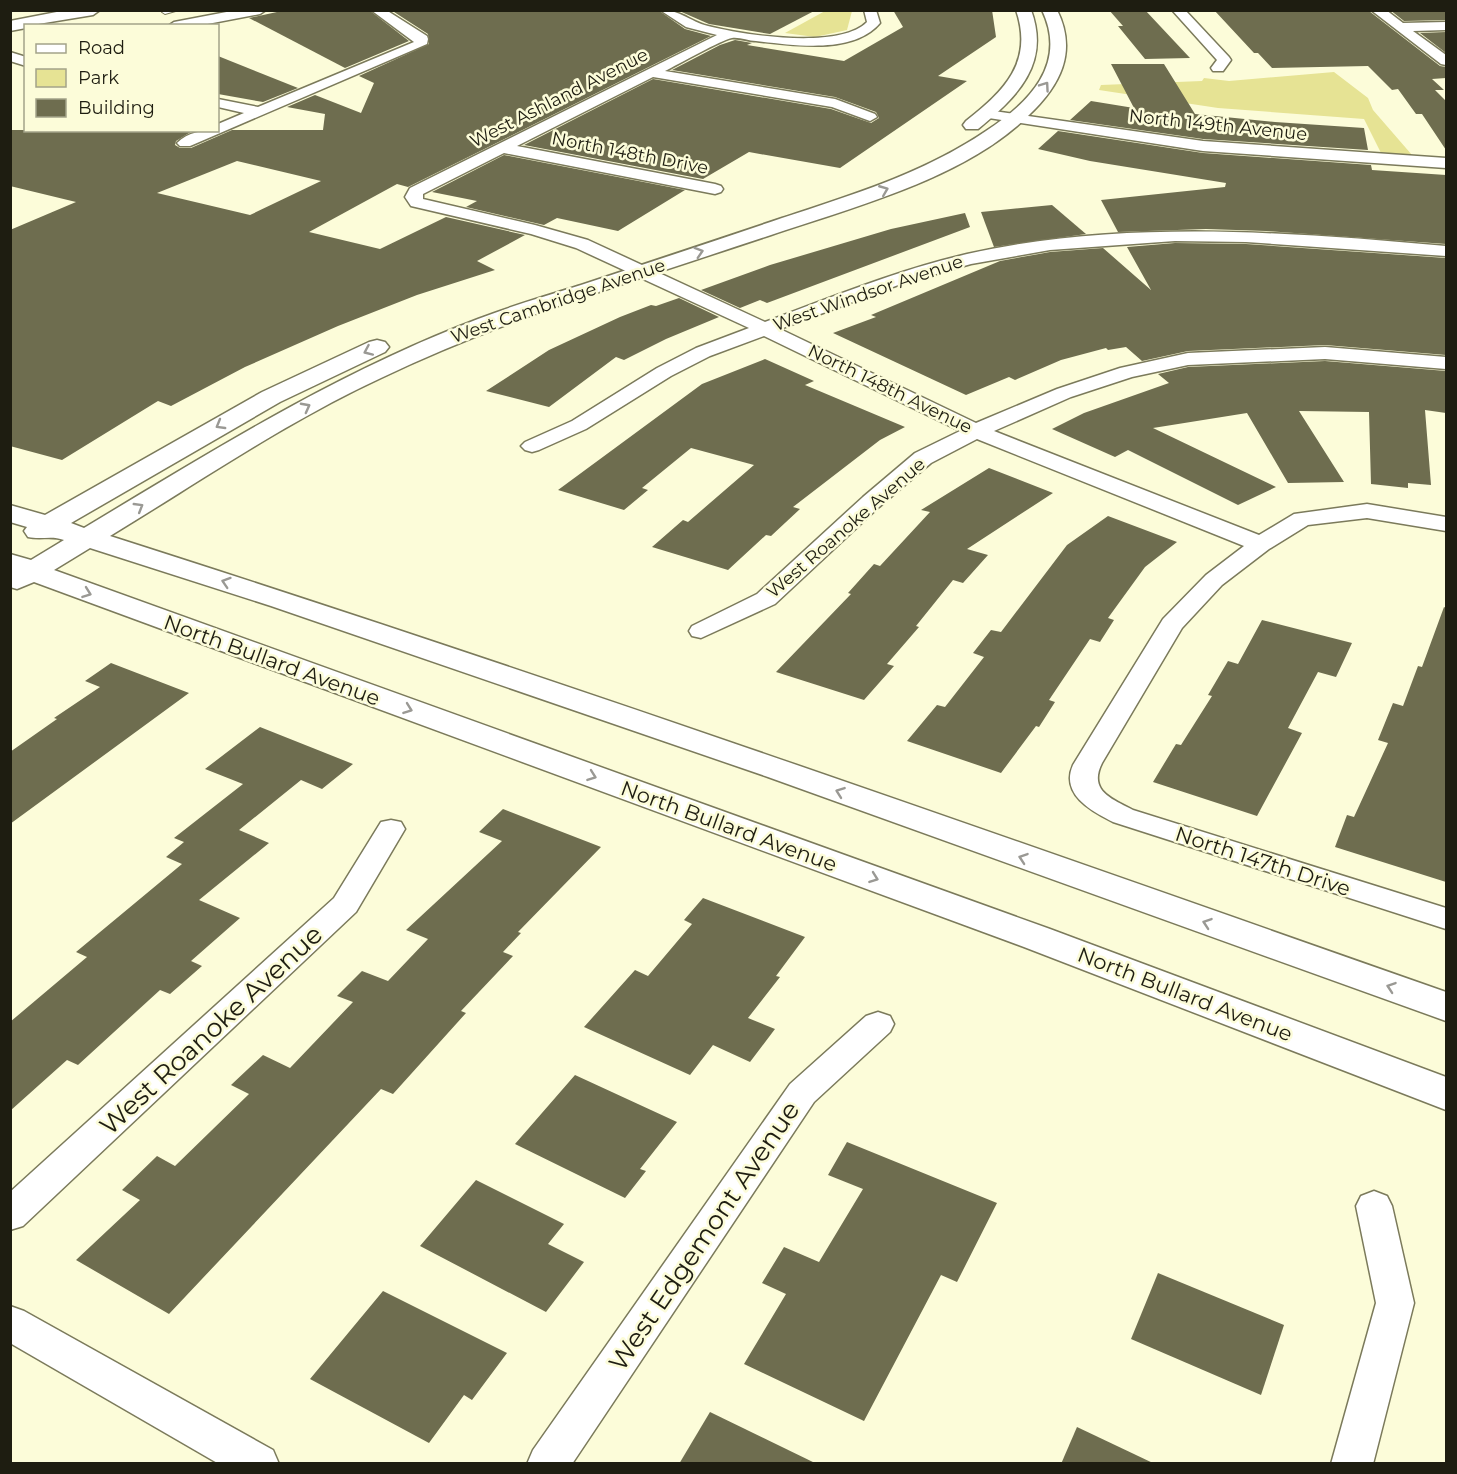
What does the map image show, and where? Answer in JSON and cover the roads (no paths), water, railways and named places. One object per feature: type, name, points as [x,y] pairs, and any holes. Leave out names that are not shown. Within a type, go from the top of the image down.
[{"type":"street","points":[[10,18],[51,10]]},
{"type":"street","points":[[10,26],[93,10]]},
{"type":"street","points":[[204,10],[216,18]]},
{"type":"street","points":[[184,24],[260,10]]},
{"type":"street","points":[[219,129],[420,44],[422,39],[377,10]]},
{"type":"street","points":[[666,10],[691,24],[731,33],[776,40],[815,41],[864,32],[874,23],[870,10]]},
{"type":"street","points":[[959,133],[987,114],[1005,97],[1029,57],[1030,32],[1023,10]]},
{"type":"street","name":"West Cambridge Avenue","points":[[16,566],[89,537],[281,421],[371,373],[486,324],[848,203],[903,182],[978,145],[1015,118],[1040,93],[1055,68],[1059,37],[1049,10]]},
{"type":"street","points":[[1178,10],[1224,60],[1218,68]]},
{"type":"street","points":[[1377,10],[1446,61]]},
{"type":"street","points":[[168,11],[178,24]]},
{"type":"street","points":[[1401,27],[1446,26]]},
{"type":"street","name":"West Ashland Avenue","points":[[417,203],[413,197],[416,192],[731,33]]},
{"type":"street","points":[[652,73],[835,103],[870,117]]},
{"type":"street","points":[[219,103],[260,112]]},
{"type":"street","name":"North 149th Avenue","points":[[987,114],[1237,150],[1446,163]]},
{"type":"street","points":[[185,143],[211,132]]},
{"type":"street","name":"West Cambridge Avenue","points":[[16,566],[49,525],[271,397],[401,337],[488,304],[846,186],[906,162],[935,147]]},
{"type":"street","name":"North 148th Drive","points":[[502,148],[715,189]]},
{"type":"street","name":"North 148th Avenue","points":[[417,203],[535,230],[582,244],[976,431],[1261,544]]},
{"type":"street","name":"West Windsor Avenue","points":[[532,446],[579,425],[703,352],[895,280],[969,259],[1050,245],[1174,236],[1246,237],[1446,251]]},
{"type":"street","name":"West Roanoke Avenue","points":[[700,631],[766,599],[871,502],[924,458],[976,431],[1074,389],[1127,372],[1188,360],[1325,353],[1446,363]]},
{"type":"street","points":[[1261,544],[1302,519],[1367,512],[1446,524]]},
{"type":"street","points":[[10,513],[89,537],[780,770],[926,824],[1446,1006]]},
{"type":"street","name":"North 147th Drive","points":[[1261,544],[1214,580],[1172,624],[1092,757],[1083,776],[1086,791],[1102,805],[1123,816],[1446,919]]},
{"type":"street","name":"North Bullard Avenue","points":[[16,566],[1048,942],[1446,1094]]},
{"type":"street","name":"West Roanoke Avenue","points":[[10,1215],[345,905],[391,829]]},
{"type":"street","name":"West Edgemont Avenue","points":[[548,1464],[802,1093],[878,1024]]},
{"type":"street","points":[[1352,1464],[1395,1303],[1374,1206]]},
{"type":"street","points":[[10,1323],[258,1464]]}]
